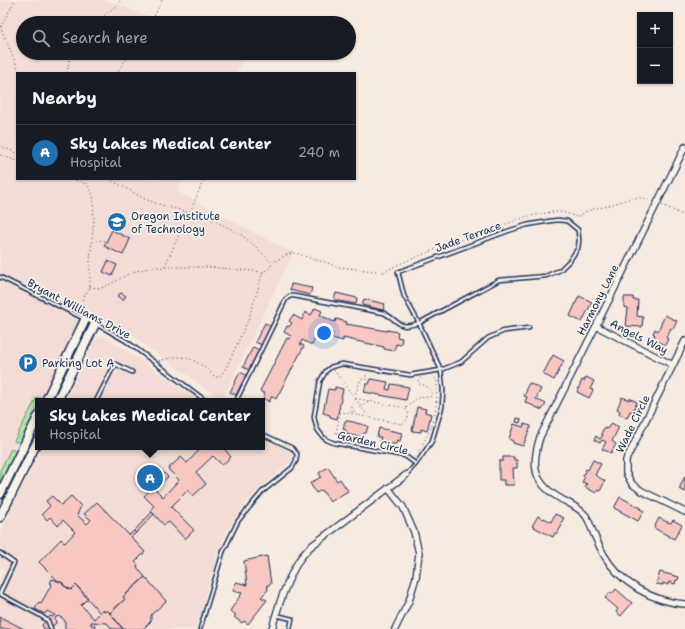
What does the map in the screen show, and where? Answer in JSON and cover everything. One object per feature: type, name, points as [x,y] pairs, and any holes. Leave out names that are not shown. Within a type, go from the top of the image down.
[{"type":"street","name":"Harmony Lane","points":[[685,147],[540,437],[536,450],[535,464],[539,478],[548,490],[576,506],[586,516],[604,556],[617,574],[636,587],[657,598],[685,604]]},
{"type":"street","points":[[47,398],[85,320]]},
{"type":"street","points":[[58,398],[95,324]]},
{"type":"street","name":"Angels Way","points":[[596,326],[673,365]]},
{"type":"street","name":"Wade Circle","points":[[685,341],[626,460],[626,472],[632,484],[642,491],[685,512]]},
{"type":"street","points":[[0,494],[35,423]]},
{"type":"street","points":[[0,517],[35,446]]},
{"type":"street","points":[[272,629],[285,588],[298,561],[310,547],[406,475]]},
{"type":"street","points":[[388,488],[402,507],[414,532],[419,553],[416,576],[409,601],[395,629]]},
{"type":"lane","name":"Jade Terrace","points":[[558,220],[567,221],[578,230],[578,248],[570,260],[560,270],[546,276],[499,280],[419,323],[404,296],[398,272],[527,225],[558,220]]},
{"type":"lane","name":"Bryant Williams Drive","points":[[0,277],[126,341],[202,398]]},
{"type":"lane","points":[[237,398],[286,299],[290,296],[384,313],[403,326],[419,323],[441,370],[443,390],[442,407],[432,441],[416,464],[406,475]]},
{"type":"lane","points":[[331,367],[342,364],[410,375],[441,370],[461,362],[488,338],[504,331],[529,328]]},
{"type":"lane","points":[[98,398],[115,364],[132,372]]},
{"type":"lane","name":"Garden Circle","points":[[331,367],[326,370],[320,381],[314,417],[317,429],[323,437],[334,443],[405,456],[416,464]]},
{"type":"lane","points":[[200,629],[223,552],[238,521],[262,492],[292,468],[296,461],[297,454],[292,448],[265,435]]},
{"type":"lane","points":[[22,450],[31,455]]},
{"type":"lane","points":[[0,553],[14,563],[0,593],[41,616],[48,621],[51,629]]},
{"type":"lane","points":[[276,615],[292,619],[290,629]]},
{"type":"path","points":[[15,0],[0,27],[20,72]]},
{"type":"path","points":[[104,16],[121,0]]},
{"type":"path","points":[[154,16],[162,0]]},
{"type":"path","points":[[67,72],[69,60]]},
{"type":"path","points":[[119,72],[126,60]]},
{"type":"path","points":[[0,146],[16,153]]},
{"type":"path","points":[[0,155],[16,161]]},
{"type":"path","points":[[75,180],[86,184]]},
{"type":"path","points":[[74,314],[90,287],[91,242],[94,219],[93,196],[85,180]]},
{"type":"path","points":[[112,180],[145,199],[211,219],[240,234],[254,245],[272,263]]},
{"type":"path","points":[[165,266],[204,180]]},
{"type":"path","points":[[90,287],[105,287],[132,272],[153,266],[209,267],[263,272],[270,268],[272,263],[292,253],[300,254],[338,267],[384,272],[431,250],[479,234],[490,228],[525,217],[550,212],[562,212],[577,217],[586,211],[628,199],[645,198],[685,216]]},
{"type":"path","points":[[91,242],[103,240],[109,242]]},
{"type":"path","points":[[156,363],[160,360],[176,356],[184,357],[200,364],[216,377],[222,374],[249,318],[263,272]]},
{"type":"path","points":[[331,367],[369,417]]},
{"type":"path","points":[[352,413],[354,398],[362,379],[366,380],[366,375]]},
{"type":"path","points":[[411,460],[419,450],[426,437],[434,416],[437,380],[431,376]]},
{"type":"path","points":[[405,408],[417,398],[430,397],[432,395],[428,387],[423,384],[419,384],[419,379],[425,378]]},
{"type":"path","points":[[336,433],[340,414],[342,412],[402,424],[409,416],[408,411],[405,408],[354,398]]},
{"type":"path","points":[[352,413],[370,401]]},
{"type":"shaded area","name":"Oregon Institute of Technology","points":[[0,0],[106,0],[147,16],[16,16],[16,60],[242,60],[236,72],[16,72],[16,180],[182,180],[176,191],[293,253],[223,398],[219,398],[127,332],[85,310],[42,398],[35,398],[35,413],[0,485]]},
{"type":"shaded area","points":[[105,337],[111,340],[196,398],[66,398],[94,342],[98,338]]},
{"type":"shaded area","points":[[265,439],[283,447],[289,451],[292,456],[292,461],[259,489],[246,503],[234,519],[225,535],[217,554],[196,629],[0,629],[0,579],[5,570],[0,567],[0,532],[41,450],[265,450]]},
{"type":"green space","points":[[35,401],[35,413],[21,441],[19,443],[14,441]]},
{"type":"green space","points":[[11,449],[16,452],[0,483],[0,470]]},
{"type":"building","points":[[112,230],[130,239],[123,255],[104,246]]},
{"type":"building","points":[[108,261],[117,265],[112,276],[103,272]]},
{"type":"building","points":[[291,284],[312,288],[310,295],[290,290]]},
{"type":"building","points":[[121,293],[126,296],[123,300],[117,296]]},
{"type":"building","points":[[336,293],[357,298],[356,304],[334,300]]},
{"type":"building","points":[[579,296],[592,302],[582,322],[570,316]]},
{"type":"building","points":[[624,297],[633,297],[633,300],[638,300],[637,316],[643,317],[642,327],[626,326],[628,308],[624,307]]},
{"type":"building","points":[[364,299],[385,304],[383,310],[362,305]]},
{"type":"building","points":[[315,308],[322,311],[320,315],[335,322],[336,319],[347,322],[346,324],[398,332],[397,337],[402,338],[401,345],[396,344],[394,351],[384,349],[384,347],[343,338],[343,341],[332,338],[333,333],[327,332],[325,334],[319,331],[312,345],[302,340],[300,344],[304,346],[276,399],[272,396],[269,402],[263,398],[265,394],[260,391],[287,338],[289,339],[291,336],[284,332],[287,326],[289,327],[292,323],[289,321],[293,315],[302,320],[305,312],[311,315]]},
{"type":"building","points":[[665,315],[677,321],[673,329],[671,328],[666,338],[668,339],[665,345],[653,339],[655,335],[653,334],[655,329],[658,331]]},
{"type":"building","points":[[265,323],[271,326],[262,345],[255,342]]},
{"type":"building","points":[[253,347],[259,350],[249,370],[243,367]]},
{"type":"building","points":[[553,355],[564,361],[554,380],[543,374]]},
{"type":"building","points":[[240,372],[246,375],[236,395],[230,392]]},
{"type":"building","points":[[586,377],[594,381],[590,389],[593,390],[589,398],[577,392],[582,380],[584,381]]},
{"type":"building","points":[[371,379],[388,382],[386,389],[390,390],[391,384],[409,387],[406,400],[364,392],[366,384],[369,384]]},
{"type":"building","points":[[529,383],[541,389],[536,399],[546,404],[542,410],[525,402],[527,397],[524,396]]},
{"type":"building","points":[[335,387],[343,389],[337,419],[323,413],[328,389],[335,390]]},
{"type":"building","points":[[622,397],[629,400],[629,398],[637,402],[633,412],[630,411],[627,418],[619,414],[620,411],[617,409]]},
{"type":"building","points":[[417,407],[426,409],[425,412],[431,414],[427,431],[421,429],[421,432],[412,431]]},
{"type":"building","points":[[517,418],[521,419],[520,423],[516,422]]},
{"type":"building","points":[[345,421],[368,426],[363,438],[346,434],[346,430],[343,429]]},
{"type":"building","points":[[611,423],[619,427],[612,441],[616,444],[611,453],[602,449],[606,442],[602,440],[600,443],[594,440],[596,436],[600,439],[603,435],[601,434],[604,428],[607,429]]},
{"type":"building","points":[[514,424],[523,427],[524,424],[531,426],[523,446],[513,443],[513,441],[509,439]]},
{"type":"building","points":[[379,428],[402,433],[400,441],[397,440],[396,444],[380,442],[381,437],[377,437]]},
{"type":"building","points":[[199,450],[225,450],[231,457],[222,465],[213,456],[196,472],[206,484],[193,496],[188,490],[171,507],[194,530],[185,539],[169,522],[164,525],[150,510],[154,506],[144,496],[153,487],[163,497],[179,480],[168,469],[181,457],[187,463]]},
{"type":"building","points":[[503,457],[514,457],[514,460],[517,460],[517,468],[513,468],[514,485],[504,485],[504,480],[499,480],[499,461],[503,461]]},
{"type":"building","points":[[593,460],[601,464],[595,475],[605,481],[600,491],[597,490],[596,493],[585,487],[587,484],[582,482],[585,477],[583,476],[586,469],[588,470]]},
{"type":"building","points":[[328,467],[337,481],[340,479],[348,491],[330,502],[322,490],[316,493],[310,483],[321,477],[319,473]]},
{"type":"building","points":[[159,468],[168,477],[158,485],[149,476]]},
{"type":"building","points":[[685,476],[685,492],[679,489]]},
{"type":"building","points":[[52,496],[61,505],[71,496],[81,506],[77,515],[87,524],[91,520],[84,514],[97,502],[129,535],[134,531],[136,533],[131,537],[145,552],[135,562],[145,577],[123,597],[125,599],[110,613],[107,610],[105,612],[103,610],[100,613],[76,585],[71,590],[63,585],[63,583],[58,581],[39,562],[61,539],[65,543],[75,532],[63,520],[58,526],[50,517],[47,520],[42,514],[50,506],[46,501]]},
{"type":"building","points":[[620,497],[644,511],[638,521],[614,508]]},
{"type":"building","points":[[152,512],[154,514],[136,533],[134,531]]},
{"type":"building","points":[[555,514],[564,518],[560,524],[562,525],[557,534],[555,533],[553,537],[532,526],[538,516],[551,522]]},
{"type":"building","points":[[659,518],[671,523],[673,520],[682,525],[674,539],[654,528]]},
{"type":"building","points":[[267,556],[271,584],[267,585],[268,590],[261,597],[267,600],[248,624],[244,621],[242,623],[234,617],[236,615],[230,611],[242,593],[233,591],[236,582],[247,585],[244,561]]},
{"type":"building","points":[[660,572],[679,577],[678,580],[676,580],[675,584],[669,582],[668,585],[663,583],[663,585],[656,584]]},
{"type":"building","points":[[145,577],[166,601],[151,615],[151,621],[143,629],[123,629],[110,613],[125,599],[123,597]]},
{"type":"building","points":[[52,579],[63,583],[63,585],[71,590],[76,585],[88,598],[81,605],[94,619],[103,610],[105,612],[107,610],[123,629],[112,629],[107,623],[91,622],[91,625],[95,625],[94,629],[65,629],[65,621],[61,617],[57,616],[55,619],[56,623],[49,629],[44,629],[42,625],[50,616],[53,617],[55,615],[47,611],[45,614],[35,609],[39,602],[41,603],[52,584],[50,583]]},
{"type":"building","points":[[616,589],[632,603],[621,616],[616,612],[618,609],[605,598],[611,592],[612,594]]},
{"type":"building","points":[[0,617],[24,629],[0,629]]},
{"type":"place","name":"Oregon Institute of Technology","points":[[117,222]]},
{"type":"place","name":"Parking Lot A","points":[[28,363]]},
{"type":"place","name":"Sky Lakes Medical Center","points":[[150,478]]}]
